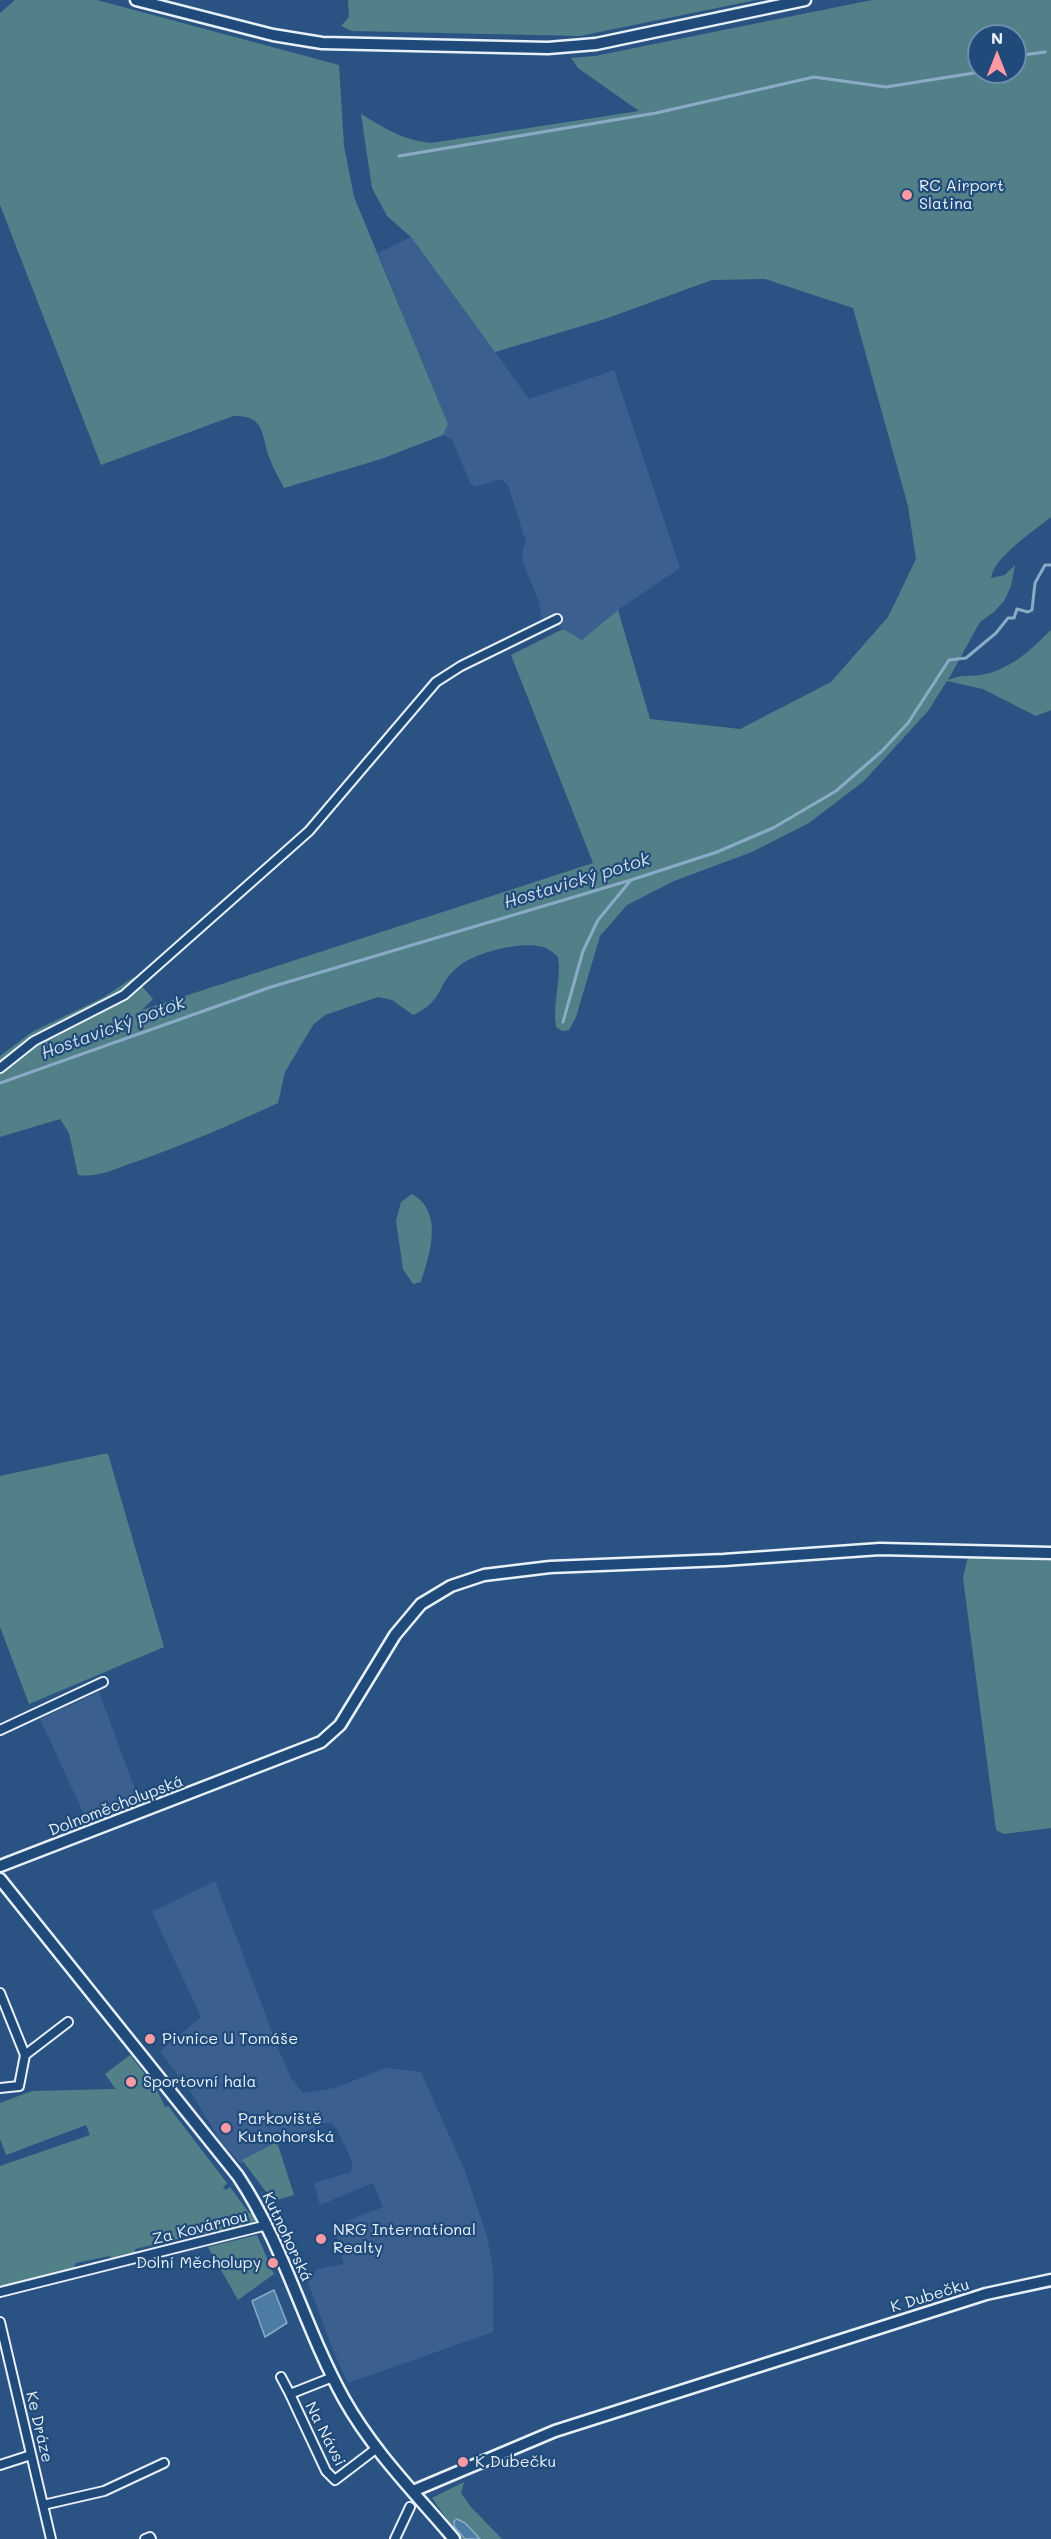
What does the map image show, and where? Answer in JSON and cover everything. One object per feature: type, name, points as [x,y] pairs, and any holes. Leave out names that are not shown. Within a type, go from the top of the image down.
[{"type":"street","points":[[136,0],[273,35],[322,43],[548,48],[596,44],[805,0]]},
{"type":"street","points":[[0,1068],[34,1041],[124,995],[133,988],[309,831],[436,682],[461,666],[557,619]]},
{"type":"street","name":"Dolnoměcholupská","points":[[0,1866],[309,1747],[332,1734],[352,1708],[395,1635],[421,1604],[451,1586],[484,1575],[550,1567],[724,1560],[880,1549],[1051,1553]]},
{"type":"street","points":[[0,1730],[103,1682]]},
{"type":"street","name":"Kutnohorská","points":[[0,1879],[238,2176],[267,2225],[344,2398],[377,2448],[454,2539]]},
{"type":"street","points":[[0,1993],[25,2055],[19,2086],[0,2088]]},
{"type":"street","points":[[25,2055],[68,2022]]},
{"type":"street","name":"Za Kovárnou","points":[[0,2292],[267,2225]]},
{"type":"street","name":"K Dubečku","points":[[413,2491],[555,2431],[1006,2288],[1051,2280]]},
{"type":"street","name":"Ke Dráze","points":[[0,2322],[51,2539]]},
{"type":"street","name":"Na Návsi","points":[[333,2376],[290,2394],[316,2454],[326,2471],[335,2480],[377,2448]]},
{"type":"street","points":[[281,2377],[290,2394]]},
{"type":"street","points":[[0,2465],[31,2455]]},
{"type":"street","points":[[43,2505],[104,2491],[164,2463]]},
{"type":"street","points":[[395,2539],[410,2507]]},
{"type":"street","points":[[145,2539],[150,2537],[151,2539]]},
{"type":"shaded area","points":[[411,237],[529,399],[614,370],[680,568],[618,610],[582,640],[541,617],[539,602],[522,560],[526,542],[508,485],[501,479],[476,487],[470,483],[452,439],[443,435],[448,424],[378,253]]},
{"type":"shaded area","points":[[99,1692],[140,1803],[88,1823],[40,1719]]},
{"type":"shaded area","points":[[215,1881],[280,2053],[291,2078],[303,2093],[335,2088],[386,2068],[421,2072],[465,2171],[487,2236],[493,2269],[493,2332],[348,2383],[332,2348],[308,2282],[317,2269],[344,2264],[334,2226],[383,2207],[373,2183],[320,2205],[314,2183],[351,2172],[352,2162],[337,2129],[331,2123],[322,2123],[241,2164],[221,2142],[190,2091],[160,2051],[201,2017],[152,1912]]},
{"type":"shaded area","points":[[274,2290],[287,2323],[265,2337],[252,2301]]},
{"type":"shaded area","points":[[457,2519],[465,2523],[480,2539],[465,2539],[454,2526],[454,2521]]},
{"type":"green space","points":[[15,0],[97,0],[339,65],[344,146],[354,197],[448,424],[443,435],[381,459],[284,488],[271,461],[260,427],[256,422],[243,416],[233,416],[101,465],[0,205],[0,13]]},
{"type":"green space","points":[[348,0],[756,0],[580,36],[352,31],[341,26],[349,17]]},
{"type":"green space","points":[[872,0],[1051,0],[1051,517],[999,562],[991,578],[1005,575],[1015,565],[1011,586],[1004,601],[980,622],[948,680],[961,676],[991,673],[1001,669],[1028,652],[1051,630],[1051,710],[1036,716],[983,689],[947,681],[928,711],[864,781],[809,823],[752,852],[674,881],[627,905],[600,936],[576,1017],[569,1030],[562,1031],[556,1027],[558,957],[543,947],[523,945],[488,952],[459,966],[452,972],[436,998],[423,1010],[413,1015],[392,1000],[378,997],[325,1015],[313,1025],[285,1072],[278,1103],[206,1135],[151,1156],[105,1172],[78,1175],[69,1133],[60,1119],[0,1137],[0,1056],[32,1032],[104,997],[134,977],[153,999],[142,1010],[593,863],[511,655],[563,629],[582,640],[618,610],[650,719],[740,729],[831,682],[888,617],[916,559],[908,506],[853,308],[765,279],[712,280],[605,319],[495,352],[411,237],[387,216],[372,188],[361,114],[386,129],[431,143],[639,111],[578,68],[571,58],[595,56]]},
{"type":"green space","points":[[412,1194],[428,1211],[432,1234],[431,1247],[421,1282],[413,1284],[403,1269],[396,1221],[401,1202]]},
{"type":"green space","points":[[108,1454],[164,1647],[29,1704],[0,1627],[0,1476]]},
{"type":"green space","points":[[968,1557],[1051,1561],[1051,1828],[1004,1834],[996,1830],[963,1578]]},
{"type":"green space","points":[[130,2055],[157,2090],[165,2107],[137,2117],[168,2106],[227,2183],[223,2188],[226,2190],[230,2187],[249,2213],[253,2213],[256,2218],[253,2224],[208,2236],[204,2233],[135,2249],[135,2253],[76,2263],[73,2269],[0,2285],[0,2166],[90,2135],[86,2125],[6,2155],[0,2139],[0,2103],[32,2091],[115,2089],[117,2091],[105,2074]]},
{"type":"green space","points":[[277,2142],[294,2195],[273,2201],[242,2160]]},
{"type":"green space","points":[[257,2235],[274,2274],[238,2300],[208,2247]]},
{"type":"green space","points":[[464,2482],[461,2493],[471,2507],[502,2539],[461,2539],[432,2498]]},
{"type":"waterway","points":[[1027,54],[1045,52]]},
{"type":"waterway","points":[[399,156],[656,113],[814,77],[886,87],[967,74]]},
{"type":"waterway","name":"Hostavický potok","points":[[0,1083],[271,987],[631,880],[717,852],[773,828],[836,791],[882,751],[908,723],[949,660],[966,658],[996,633],[1008,618],[1014,618],[1017,609],[1028,612],[1032,610],[1035,583],[1045,565],[1051,565]]},
{"type":"waterway","points":[[563,1022],[583,951],[598,920],[631,880]]},
{"type":"place","name":"RC Airport Slatina","points":[[907,195]]},
{"type":"place","name":"Pivnice U Tomáše","points":[[150,2039]]},
{"type":"place","name":"Sportovní hala","points":[[131,2082]]},
{"type":"place","name":"Parkoviště Kutnohorská","points":[[226,2128]]},
{"type":"place","name":"NRG International Realty","points":[[321,2239]]},
{"type":"place","name":"Dolní Měcholupy","points":[[273,2263]]},
{"type":"place","name":"K Dubečku","points":[[463,2462]]}]
